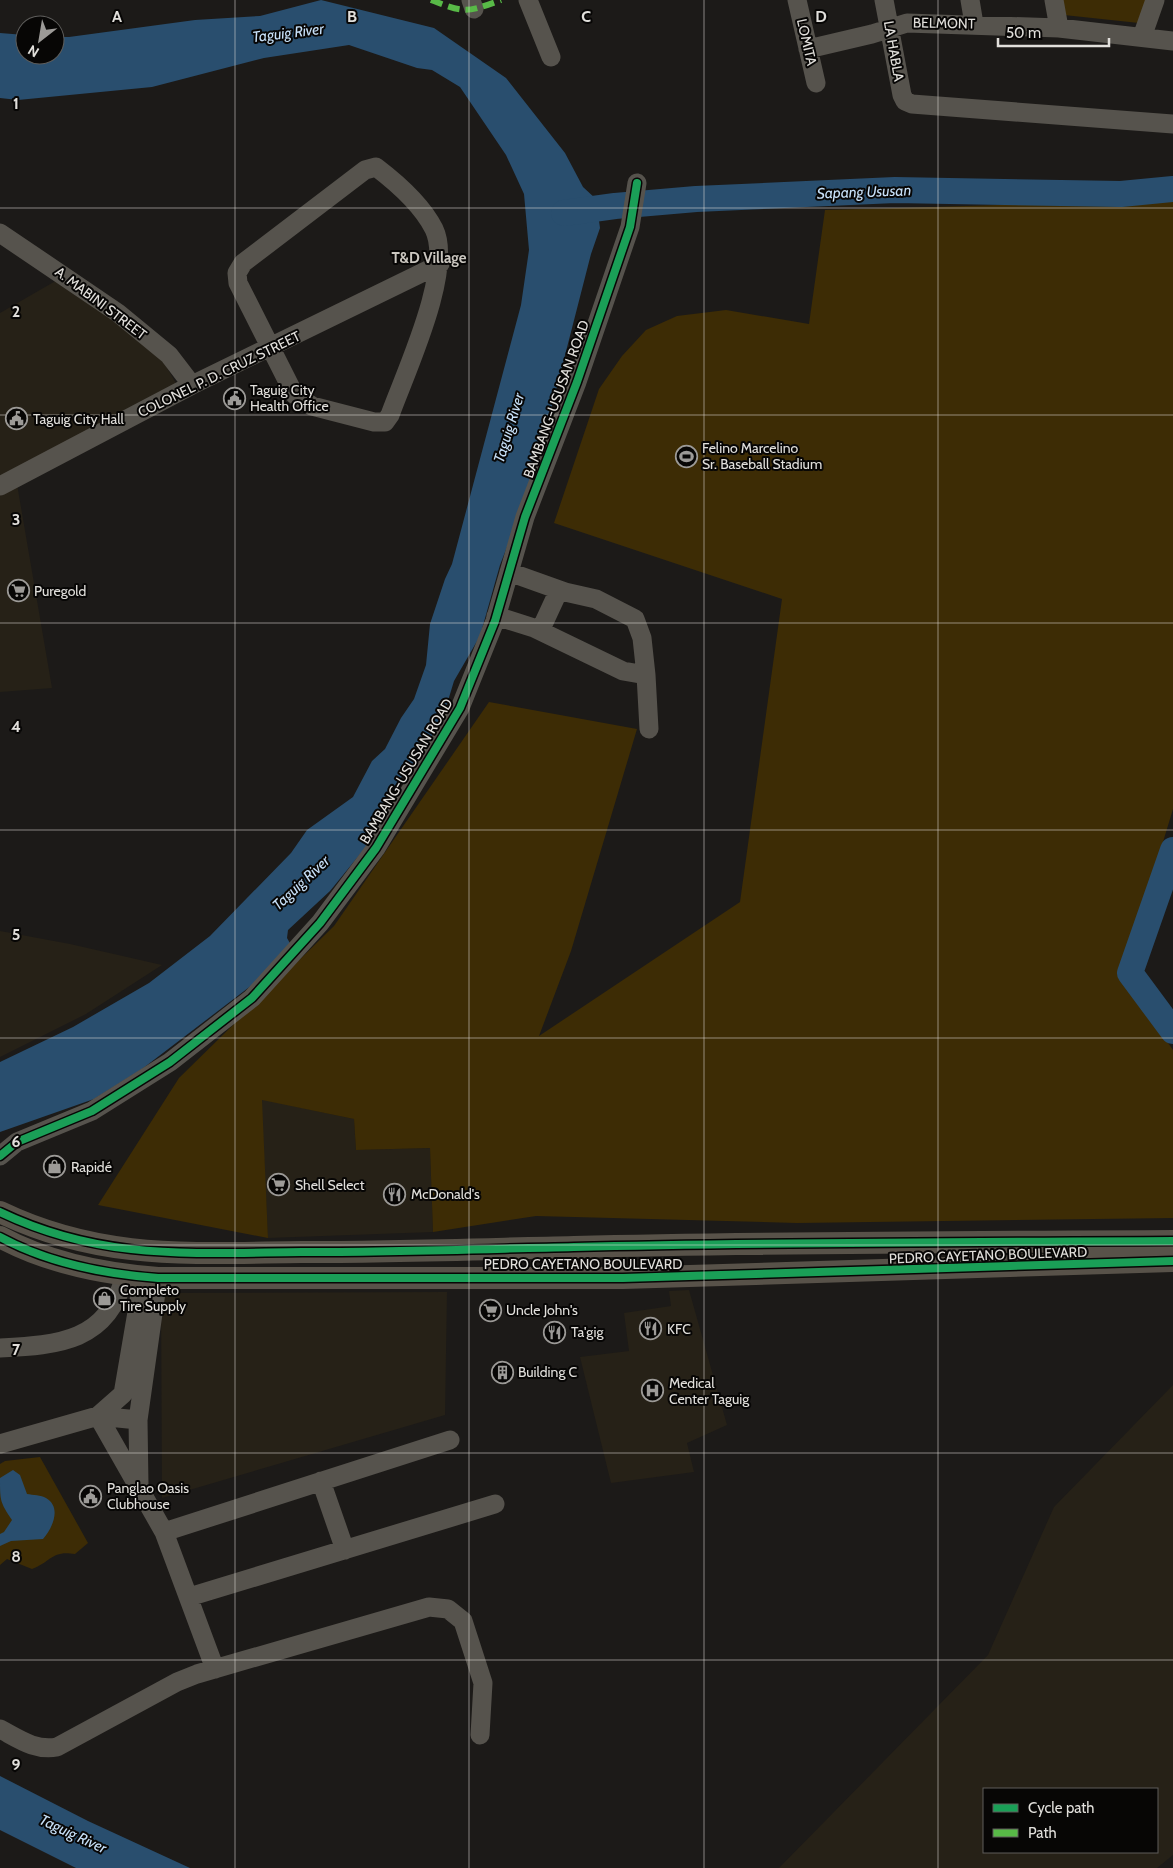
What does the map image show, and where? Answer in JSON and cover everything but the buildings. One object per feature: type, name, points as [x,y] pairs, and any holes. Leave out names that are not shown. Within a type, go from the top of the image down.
[{"type":"main road","name":"PEDRO CAYETANO BOULEVARD","points":[[0,1212],[52,1234],[95,1245],[153,1252],[209,1253],[675,1245],[1173,1241]]},
{"type":"main road","name":"PEDRO CAYETANO BOULEVARD","points":[[0,1237],[45,1257],[142,1276],[208,1279],[524,1276],[623,1278],[1173,1261]]},
{"type":"main road","points":[[675,1245],[676,1276]]},
{"type":"main road","points":[[208,1279],[209,1253]]},
{"type":"street","points":[[528,0],[551,57]]},
{"type":"street","name":"LOMITA","points":[[797,0],[816,83]]},
{"type":"street","name":"LA HABLA","points":[[884,0],[902,96],[905,101],[912,104],[1173,124]]},
{"type":"street","points":[[970,0],[974,24]]},
{"type":"street","points":[[1054,0],[1059,28]]},
{"type":"street","points":[[1142,37],[1155,0]]},
{"type":"street","name":"BELMONT","points":[[808,50],[906,22],[1059,28],[1173,41]]},
{"type":"street","points":[[376,167],[414,202],[434,229],[440,264],[430,304],[390,415],[385,422],[374,422],[312,406],[303,401],[294,394],[270,348],[238,283],[237,273],[243,263],[364,170],[376,167]]},
{"type":"street","name":"BAMBANG-USUSAN ROAD","points":[[0,1156],[17,1142],[92,1111],[170,1062],[252,998],[320,923],[376,848],[460,708],[496,616],[524,517],[577,382],[630,227],[637,190]]},
{"type":"street","name":"A. MABINI STREET","points":[[0,232],[118,313],[169,355],[192,385]]},
{"type":"street","name":"COLONEL P. D. CRUZ STREET","points":[[0,486],[192,385],[440,264]]},
{"type":"street","points":[[509,572],[559,590],[596,599],[635,619],[642,638],[649,729]]},
{"type":"street","points":[[540,631],[559,590]]},
{"type":"street","points":[[496,616],[540,631],[623,671],[646,675]]},
{"type":"street","points":[[139,1490],[138,1420],[142,1332],[142,1276]]},
{"type":"street","points":[[0,1348],[40,1346],[66,1342],[81,1335],[93,1328],[117,1299],[142,1276]]},
{"type":"street","points":[[98,1416],[123,1394],[142,1332]]},
{"type":"street","points":[[98,1416],[164,1532],[216,1669]]},
{"type":"street","points":[[0,1444],[98,1416],[138,1420]]},
{"type":"street","points":[[164,1532],[450,1440]]},
{"type":"street","points":[[321,1481],[344,1550]]},
{"type":"street","points":[[190,1597],[495,1504]]},
{"type":"street","points":[[0,1729],[32,1746],[44,1749],[57,1746],[177,1682],[429,1607],[448,1609],[462,1621],[483,1683],[480,1735]]},
{"type":"shaded area","points":[[1062,0],[1147,0],[1139,23],[1064,15]]},
{"type":"shaded area","points":[[1173,200],[1173,809],[1122,977],[1173,1050],[1173,1218],[797,1223],[536,1216],[433,1232],[430,1148],[356,1150],[354,1119],[262,1100],[268,1238],[98,1205],[179,1078],[334,926],[489,702],[637,729],[571,951],[539,1036],[740,902],[782,599],[554,523],[599,389],[622,356],[646,330],[677,316],[726,310],[809,324],[825,210]]},
{"type":"shaded area","points":[[59,279],[159,354],[177,385],[0,476],[0,313]]},
{"type":"shaded area","name":"Puregold","points":[[17,484],[52,688],[0,692],[0,492]]},
{"type":"shaded area","points":[[0,931],[70,944],[162,965],[86,1014],[0,1057]]},
{"type":"shaded area","points":[[261,1099],[354,1119],[356,1150],[430,1148],[433,1232],[268,1238]]},
{"type":"shaded area","name":"Medical Center Taguig","points":[[689,1290],[727,1425],[687,1443],[694,1472],[611,1483],[580,1357],[629,1351],[624,1313],[671,1306],[669,1291]]},
{"type":"shaded area","points":[[447,1292],[445,1415],[162,1498],[161,1293]]},
{"type":"shaded area","points":[[1173,1385],[1173,1855],[1157,1868],[779,1868],[988,1655],[1054,1507]]},
{"type":"shaded area","points":[[40,1457],[88,1543],[75,1554],[57,1555],[32,1569],[7,1559],[0,1565],[0,1464],[5,1461]]},
{"type":"water","name":"Taguig River","points":[[321,0],[434,28],[506,78],[565,153],[583,187],[596,199],[600,228],[591,254],[533,480],[500,565],[480,636],[454,681],[447,704],[425,751],[418,763],[406,770],[395,787],[391,807],[383,826],[330,891],[288,930],[287,938],[291,945],[252,985],[142,1069],[94,1099],[0,1132],[0,1062],[73,1027],[149,983],[210,936],[291,853],[307,830],[353,797],[372,761],[385,749],[401,718],[414,699],[426,665],[430,624],[452,564],[521,305],[529,250],[524,194],[506,155],[460,87],[432,70],[417,68],[349,45],[264,58],[152,87],[18,100],[0,98],[0,33],[15,34],[15,65],[65,65],[65,37],[195,20],[260,16]]},
{"type":"water","points":[[13,1470],[20,1475],[27,1494],[44,1497],[51,1502],[54,1507],[54,1519],[43,1539],[11,1541],[0,1546],[0,1534],[4,1532],[12,1520],[2,1501],[0,1478]]},
{"type":"water","name":"Taguig River","points":[[0,1776],[88,1821],[190,1868],[76,1868],[0,1830]]},
{"type":"waterway","name":"Sapang Ususan","points":[[564,213],[615,206],[696,199],[895,190],[1121,194],[1173,189]]},
{"type":"waterway","points":[[1173,850],[1130,973],[1173,1031]]},
{"type":"marked path","points":[[431,0],[466,10],[501,0]]},
{"type":"cycle path","points":[[0,1156],[17,1142],[92,1111],[170,1062],[252,998],[320,923],[376,848],[460,708],[495,621],[525,517],[577,382],[630,227],[637,183]]},
{"type":"cycle path","points":[[0,1212],[38,1228],[75,1239],[148,1251],[185,1253],[370,1252],[799,1243],[1173,1241]]},
{"type":"cycle path","points":[[0,1237],[37,1254],[77,1266],[117,1274],[158,1278],[623,1278],[1173,1261]]},
{"type":"place","name":"Taguig City Health Office","points":[[234,398]]},
{"type":"place","name":"Taguig City Hall","points":[[17,419]]},
{"type":"place","name":"Felino Marcelino Sr. Baseball Stadium","points":[[686,456]]},
{"type":"place","name":"Puregold","points":[[18,591]]},
{"type":"place","name":"Rapidé","points":[[55,1167]]},
{"type":"place","name":"Shell Select","points":[[279,1185]]},
{"type":"place","name":"McDonald's","points":[[395,1194]]},
{"type":"place","name":"Completo Tire Supply","points":[[104,1298]]},
{"type":"place","name":"Uncle John's","points":[[490,1310]]},
{"type":"place","name":"KFC","points":[[651,1329]]},
{"type":"place","name":"Ta'gig","points":[[555,1332]]},
{"type":"place","name":"Building C","points":[[502,1372]]},
{"type":"place","name":"Medical Center Taguig","points":[[653,1391]]},
{"type":"place","name":"Panglao Oasis Clubhouse","points":[[91,1496]]},
{"type":"district","name":"T&D Village","points":[[429,258]]}]
